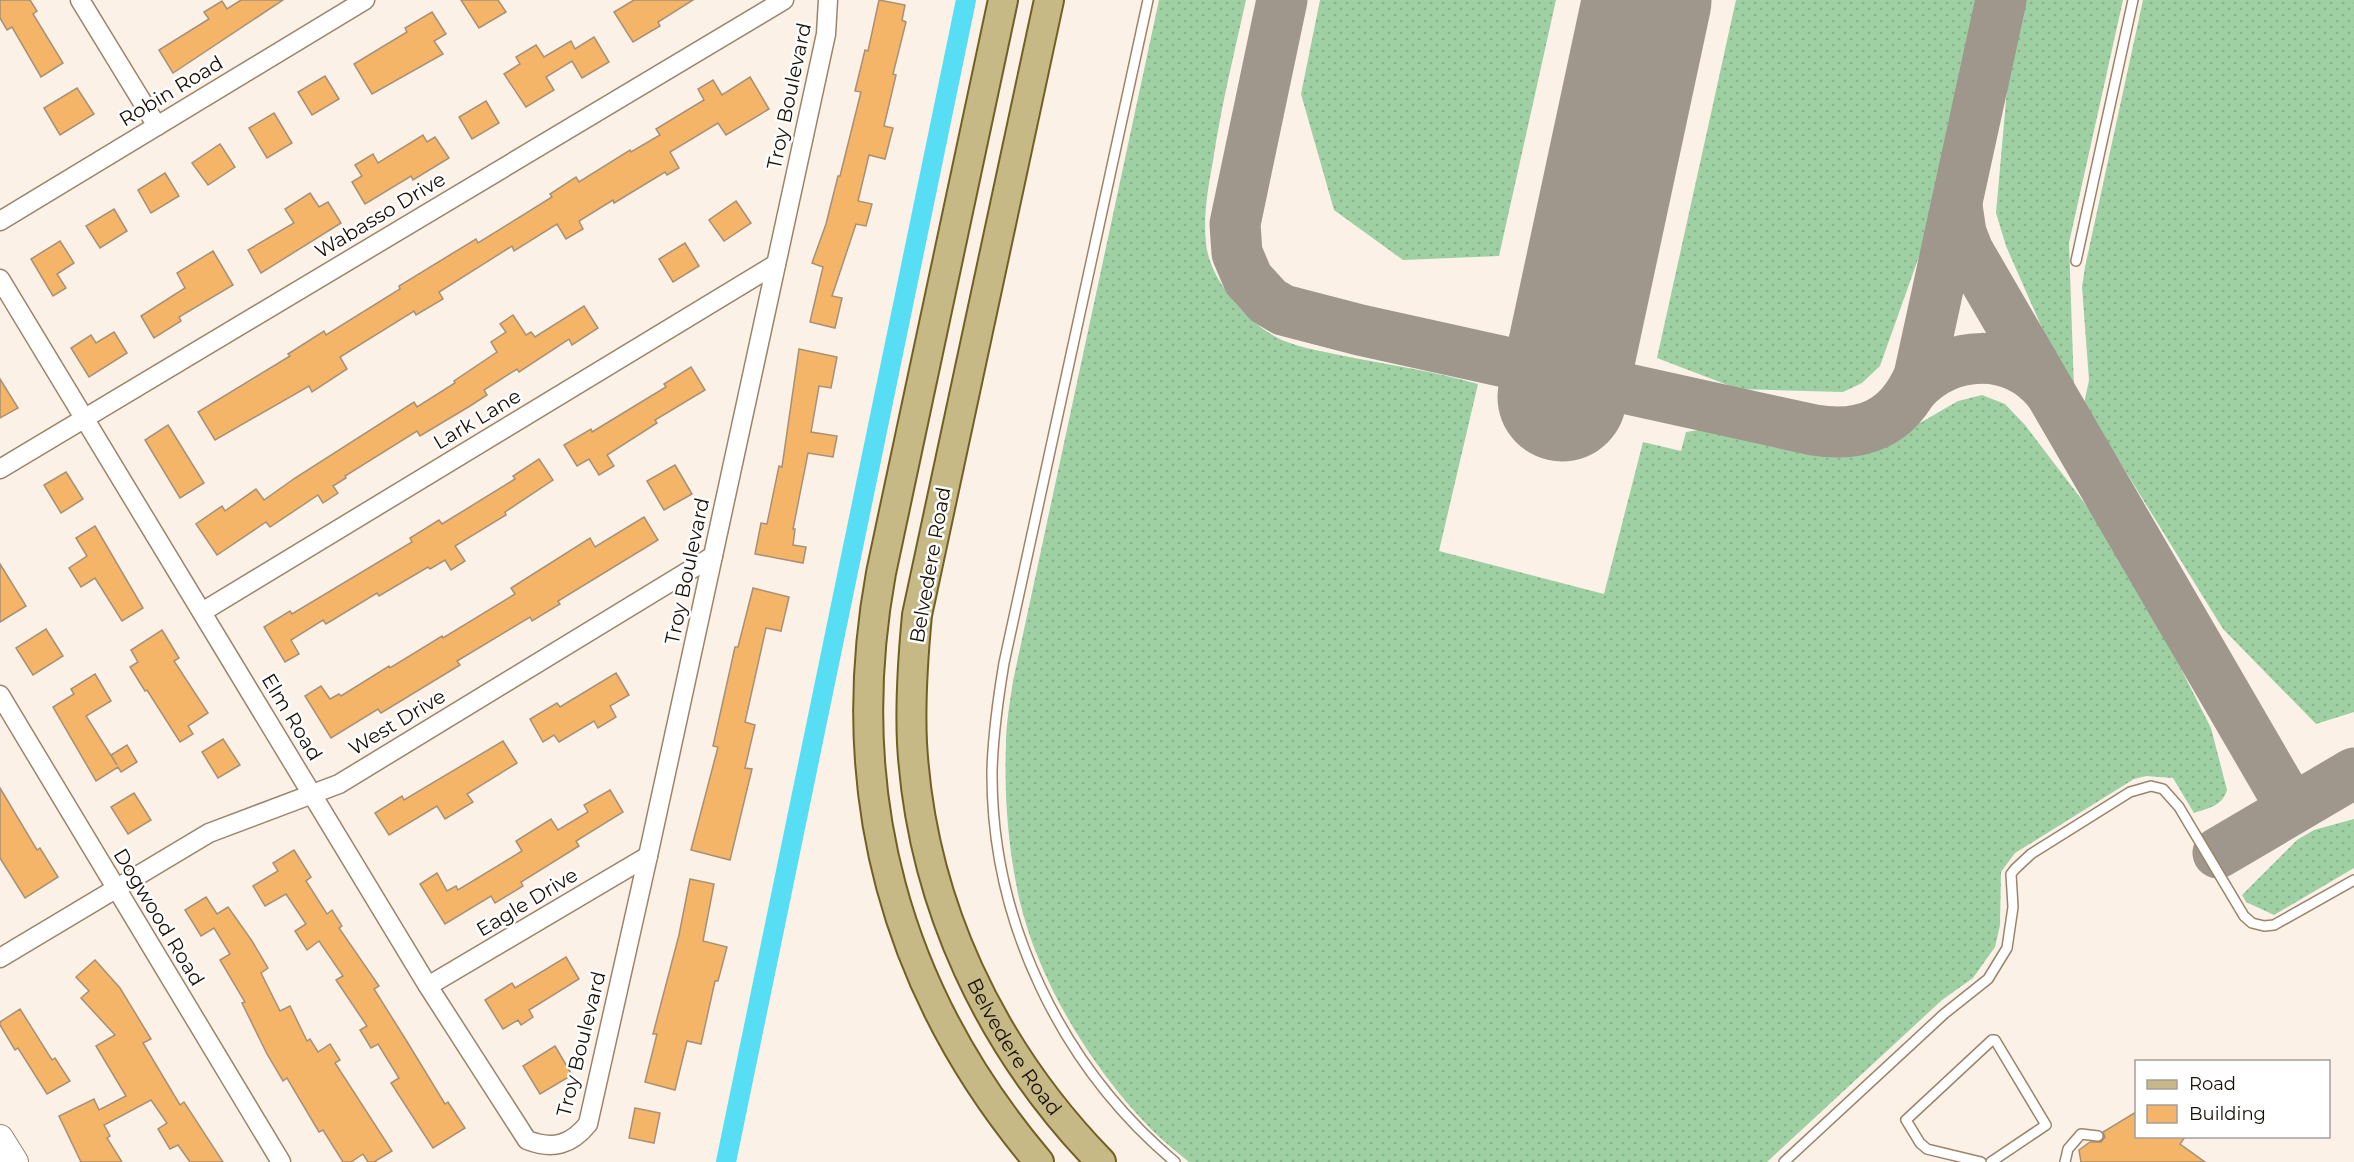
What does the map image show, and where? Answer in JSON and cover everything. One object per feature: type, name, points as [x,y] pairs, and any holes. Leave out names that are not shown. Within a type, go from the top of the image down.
[{"type":"main road","points":[[1003,0],[875,605],[868,672],[870,774],[888,876],[908,940],[924,981],[966,1063],[1004,1118],[1039,1162]]},
{"type":"main road","name":"Belvedere Road","points":[[1049,0],[917,615],[911,711],[916,789],[926,843],[955,940],[983,1003],[1019,1062],[1059,1116],[1101,1162]]},
{"type":"main road","points":[[941,290],[984,301]]},
{"type":"street","points":[[80,0],[157,126]]},
{"type":"street","name":"Robin Road","points":[[0,221],[365,0]]},
{"type":"street","name":"Wabasso Drive","points":[[0,469],[784,0]]},
{"type":"street","name":"Troy Boulevard","points":[[568,1142],[579,1135],[588,1124],[826,34],[828,0]]},
{"type":"street","name":"Lark Lane","points":[[202,612],[776,264]]},
{"type":"street","name":"Elm Road","points":[[0,279],[428,986],[527,1140],[540,1145],[554,1146],[568,1142]]},
{"type":"street","name":"West Drive","points":[[0,958],[209,833],[339,784],[713,556]]},
{"type":"street","name":"Dogwood Road","points":[[0,695],[281,1162]]},
{"type":"street","name":"Eagle Drive","points":[[428,986],[648,856]]},
{"type":"street","points":[[0,1138],[15,1162]]},
{"type":"lane","points":[[1148,0],[1004,663],[995,723],[992,772],[1000,859],[1009,904],[1028,958],[1048,1004],[1081,1058],[1125,1114],[1175,1162]]},
{"type":"lane","points":[[2076,261],[2133,0]]},
{"type":"lane","points":[[1784,1162],[1944,1014],[1988,979],[2007,948],[2013,908],[2011,874],[2015,869],[2031,854],[2130,792],[2151,786],[2163,789],[2179,807],[2236,906],[2252,923],[2264,926],[2280,923],[2354,880]]},
{"type":"lane","points":[[1981,1162],[1927,1149],[1920,1143],[1906,1120],[1992,1040],[1995,1041],[2046,1125],[2045,1128],[1991,1162]]},
{"type":"lane","points":[[2065,1162],[2068,1149],[2081,1134],[2098,1136]]},
{"type":"green space","points":[[1159,0],[1246,0],[1209,181],[1205,233],[1214,272],[1233,300],[1257,324],[1269,333],[1290,343],[1478,384],[1439,551],[1604,594],[1643,442],[1681,451],[1686,432],[1705,429],[1821,453],[1849,454],[1880,446],[1958,401],[1982,395],[2005,404],[2025,425],[2102,526],[2178,663],[2211,728],[2227,790],[2222,800],[2214,806],[2194,813],[2173,778],[2146,776],[2134,779],[2015,853],[2001,872],[2000,925],[1995,947],[1973,978],[1942,1000],[1767,1162],[1189,1162],[1151,1129],[1108,1079],[1070,1022],[1039,961],[1015,879],[1006,783],[1007,728],[1013,681]]},
{"type":"green space","points":[[1320,0],[1556,0],[1499,256],[1403,260],[1334,210],[1301,94]]},
{"type":"green space","points":[[1736,0],[1976,0],[1922,248],[1880,366],[1862,383],[1843,392],[1738,389],[1657,358]]},
{"type":"green space","points":[[2024,0],[2123,0],[2069,243],[2074,389],[2053,353],[2006,246],[1996,213],[2009,67]]},
{"type":"green space","points":[[2143,0],[2354,0],[2354,712],[2316,724],[2223,629],[2084,404],[2089,380],[2082,287]]},
{"type":"green space","points":[[2354,819],[2354,868],[2274,915],[2246,902],[2242,895],[2297,840],[2314,830]]},
{"type":"building","points":[[0,0],[30,0],[37,11],[33,14],[63,63],[41,77],[12,27],[7,30],[0,18]]},
{"type":"building","points":[[241,0],[283,0],[173,73],[159,50],[209,19],[204,12],[222,1],[227,9]]},
{"type":"building","points":[[461,0],[498,0],[506,12],[479,28]]},
{"type":"building","points":[[634,0],[693,0],[658,22],[660,26],[633,42],[614,12]]},
{"type":"building","points":[[879,0],[905,5],[902,20],[906,22],[893,74],[896,75],[884,126],[893,128],[885,159],[869,155],[858,201],[872,204],[866,226],[856,224],[832,296],[842,298],[835,328],[810,322],[823,267],[812,263],[826,224],[838,176],[840,176],[861,92],[855,91],[865,50],[868,51]]},
{"type":"building","points":[[432,12],[446,34],[434,41],[443,54],[372,94],[354,64],[407,32],[405,28]]},
{"type":"building","points":[[594,37],[609,62],[582,78],[572,61],[546,77],[554,90],[526,107],[504,74],[520,64],[516,57],[536,45],[544,57],[571,41],[575,49]]},
{"type":"building","points":[[325,76],[339,99],[312,115],[298,92]]},
{"type":"building","points":[[750,77],[769,109],[726,135],[718,123],[670,152],[679,168],[667,175],[665,172],[579,221],[583,229],[566,239],[557,224],[514,251],[512,246],[439,292],[443,299],[416,315],[414,311],[340,357],[347,369],[312,392],[309,386],[215,440],[198,412],[290,356],[288,354],[324,331],[326,335],[400,289],[399,286],[476,239],[478,243],[552,197],[550,194],[576,177],[579,182],[630,150],[631,152],[660,135],[656,129],[704,100],[698,89],[713,80],[722,95]]},
{"type":"building","points":[[77,88],[94,114],[60,135],[44,108]]},
{"type":"building","points":[[486,101],[499,123],[472,139],[459,117]]},
{"type":"building","points":[[274,113],[292,143],[267,158],[249,128]]},
{"type":"building","points":[[423,135],[427,142],[435,137],[449,158],[413,180],[411,176],[365,204],[352,182],[362,176],[355,165],[373,154],[378,163]]},
{"type":"building","points":[[220,144],[235,167],[208,185],[192,163]]},
{"type":"building","points":[[165,173],[179,196],[151,213],[138,190]]},
{"type":"building","points":[[310,193],[319,207],[328,202],[341,223],[261,273],[248,250],[294,223],[285,209]]},
{"type":"building","points":[[736,201],[751,223],[724,241],[709,220]]},
{"type":"building","points":[[114,209],[127,231],[100,248],[86,226]]},
{"type":"building","points":[[60,241],[74,263],[57,274],[66,288],[53,296],[31,259]]},
{"type":"building","points":[[685,243],[699,266],[673,282],[659,259]]},
{"type":"building","points":[[213,251],[233,285],[179,317],[181,321],[154,338],[141,316],[185,288],[177,273]]},
{"type":"building","points":[[584,306],[598,328],[572,345],[569,339],[519,372],[517,369],[484,390],[487,395],[470,406],[420,436],[417,431],[345,476],[346,478],[333,486],[338,493],[323,503],[318,495],[270,527],[266,522],[217,555],[196,524],[222,506],[225,511],[256,489],[264,500],[414,402],[417,407],[455,383],[454,381],[497,352],[491,342],[506,332],[500,324],[513,315],[526,335],[531,332],[535,337]]},
{"type":"building","points":[[114,332],[127,353],[89,377],[71,348],[91,335],[96,343]]},
{"type":"building","points":[[799,349],[837,357],[831,388],[819,386],[811,432],[837,436],[833,457],[808,453],[793,529],[795,529],[793,545],[806,547],[803,563],[755,554],[761,523],[767,524],[779,466],[782,467]]},
{"type":"building","points":[[691,367],[705,390],[655,420],[657,423],[607,455],[614,466],[599,475],[589,459],[577,466],[564,445],[591,429],[592,432],[666,387],[664,384]]},
{"type":"building","points":[[0,379],[18,408],[0,418]]},
{"type":"building","points":[[168,425],[204,483],[180,498],[145,440]]},
{"type":"building","points":[[539,459],[553,480],[505,512],[506,515],[455,546],[465,561],[451,570],[445,560],[430,569],[428,567],[379,596],[377,593],[326,624],[323,620],[291,640],[299,654],[285,662],[264,627],[290,611],[292,614],[412,542],[410,538],[439,520],[442,524],[515,479],[513,476]]},
{"type":"building","points":[[675,465],[692,494],[664,510],[647,481]]},
{"type":"building","points":[[66,472],[83,499],[61,513],[44,485]]},
{"type":"building","points":[[644,517],[658,540],[558,601],[560,604],[532,621],[530,617],[457,661],[460,665],[381,713],[378,709],[331,738],[305,696],[321,686],[330,699],[339,694],[341,696],[515,594],[511,588],[590,538],[595,547]]},
{"type":"building","points":[[95,526],[143,608],[122,621],[95,578],[81,587],[69,568],[87,556],[76,538]]},
{"type":"building","points":[[0,564],[26,606],[0,622]]},
{"type":"building","points":[[753,588],[789,597],[781,631],[766,628],[745,722],[755,725],[745,768],[752,769],[730,860],[691,850],[718,747],[713,746],[735,647],[738,647]]},
{"type":"building","points":[[46,629],[63,656],[33,675],[16,648]]},
{"type":"building","points":[[162,630],[179,658],[174,661],[208,713],[188,726],[193,734],[180,742],[130,667],[138,662],[131,650]]},
{"type":"building","points":[[616,673],[629,695],[610,706],[616,717],[598,728],[594,721],[559,742],[554,735],[543,742],[530,719],[557,703],[560,707]]},
{"type":"building","points":[[95,674],[111,701],[86,716],[117,765],[111,755],[127,745],[137,762],[121,772],[118,767],[96,781],[53,707],[74,694],[71,689]]},
{"type":"building","points":[[223,739],[240,765],[218,778],[202,752]]},
{"type":"building","points":[[503,741],[517,763],[467,794],[473,802],[445,819],[437,806],[389,835],[375,813],[402,796],[404,800]]},
{"type":"building","points":[[0,788],[37,850],[40,848],[58,877],[25,898],[0,858]]},
{"type":"building","points":[[610,790],[623,812],[576,841],[579,846],[521,882],[523,886],[495,903],[491,896],[445,924],[420,884],[437,873],[447,891],[456,886],[458,890],[522,851],[516,841],[551,819],[558,830],[588,812],[584,805]]},
{"type":"building","points":[[134,793],[151,820],[128,834],[111,807]]},
{"type":"building","points":[[294,850],[311,877],[306,881],[327,914],[332,910],[342,926],[339,928],[379,986],[374,989],[445,1104],[448,1102],[465,1128],[433,1148],[391,1083],[399,1078],[378,1044],[371,1048],[360,1030],[367,1026],[336,980],[343,976],[319,941],[307,950],[295,931],[306,924],[286,894],[265,906],[253,886],[278,871],[273,863]]},
{"type":"building","points":[[690,879],[714,884],[703,941],[727,947],[718,981],[715,981],[701,1044],[687,1041],[675,1090],[645,1082],[657,1034],[653,1034],[679,935]]},
{"type":"building","points":[[206,897],[217,914],[228,907],[252,941],[268,968],[261,973],[280,1011],[290,1006],[307,1041],[310,1039],[318,1052],[330,1044],[340,1060],[335,1063],[392,1151],[374,1162],[368,1162],[363,1154],[351,1162],[343,1162],[323,1130],[319,1132],[287,1078],[283,1081],[267,1054],[242,1003],[245,1002],[220,960],[230,954],[214,928],[201,936],[185,910]]},
{"type":"building","points":[[566,957],[579,979],[529,1010],[533,1017],[521,1025],[518,1020],[503,1029],[485,1000],[512,983],[515,988]]},
{"type":"building","points":[[95,960],[120,988],[151,1039],[143,1043],[180,1105],[184,1102],[223,1162],[190,1162],[178,1145],[170,1149],[158,1129],[167,1123],[151,1100],[104,1125],[110,1136],[107,1138],[122,1162],[81,1162],[59,1116],[94,1099],[99,1110],[126,1096],[96,1046],[115,1035],[81,998],[89,991],[76,977]]},
{"type":"building","points":[[20,1009],[52,1060],[55,1058],[70,1081],[47,1094],[18,1048],[15,1050],[0,1025],[0,1022]]},
{"type":"building","points":[[555,1046],[572,1075],[540,1094],[523,1066]]},
{"type":"building","points":[[635,1108],[660,1113],[654,1143],[629,1138]]},
{"type":"building","points":[[2135,1113],[2135,1138],[2184,1138],[2180,1144],[2205,1162],[2081,1162],[2079,1150],[2090,1142],[2101,1142],[2105,1137],[2103,1132]]},
{"type":"waterway","points":[[726,1162],[966,0]]},
{"type":"taxiway","points":[[1282,0],[1235,224],[1237,253],[1248,279],[1268,301],[1283,310],[1360,330],[1814,430],[1832,432],[1863,429],[1890,416],[1911,392],[1919,376],[2001,0]]},
{"type":"taxiway","points":[[1957,206],[1961,233],[1968,251],[2292,809]]},
{"type":"taxiway","points":[[1913,389],[1928,376],[1945,366],[1963,360],[1981,358],[1999,360],[2017,366],[2033,376],[2048,390]]},
{"type":"taxiway","points":[[2218,853],[2354,773]]},
{"type":"runway","points":[[1562,397],[1647,0]]}]
